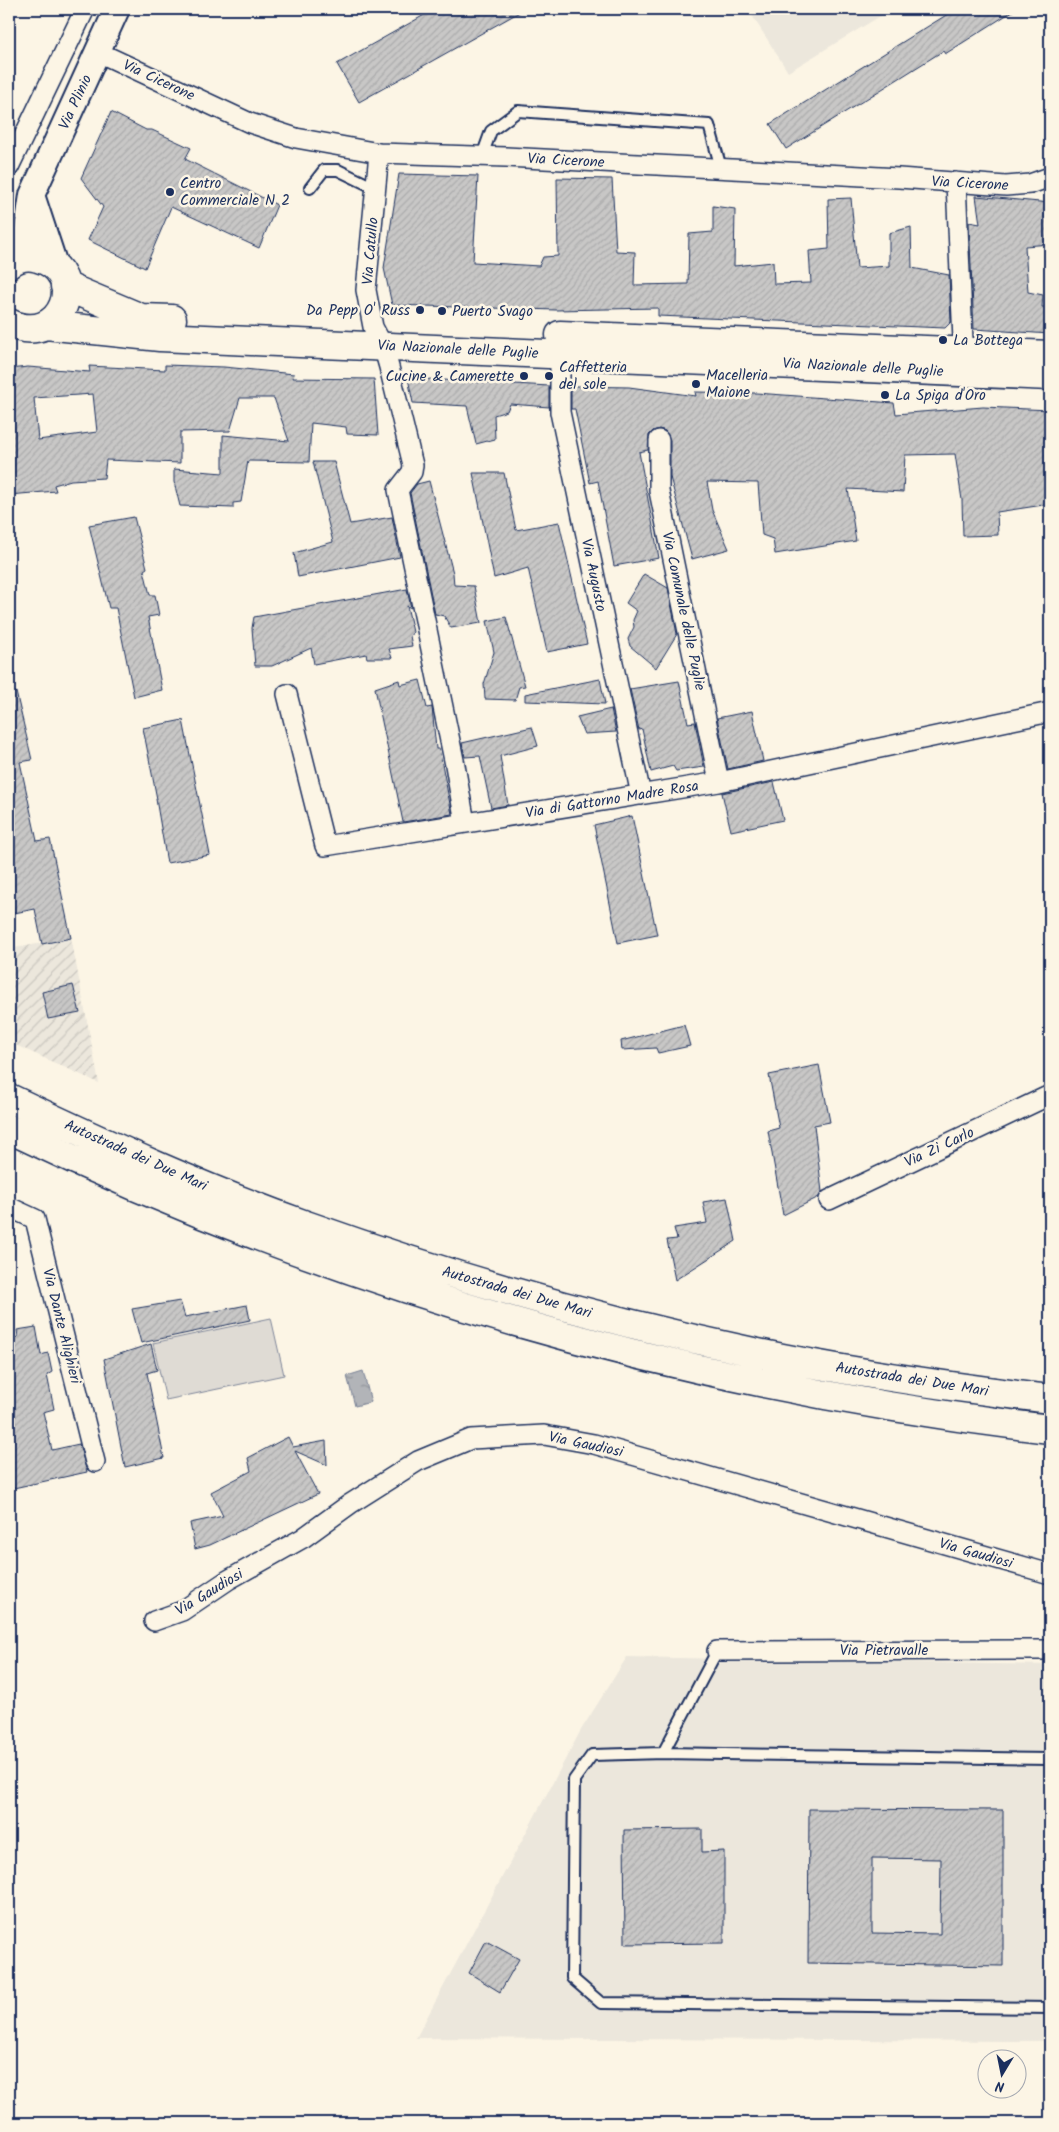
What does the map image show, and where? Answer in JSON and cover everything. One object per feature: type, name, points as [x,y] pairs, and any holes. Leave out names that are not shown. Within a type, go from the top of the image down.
[{"type":"main road","name":"Via Nazionale delle Puglie","points":[[13,258],[35,257],[46,260],[61,277],[141,318],[378,336],[964,362],[1050,356]]},
{"type":"main road","points":[[46,325],[56,319],[66,298],[61,277]]},
{"type":"main road","name":"Via Nazionale delle Puglie","points":[[12,326],[37,328],[46,325],[160,337],[378,336]]},
{"type":"main road","name":"Via Nazionale delle Puglie","points":[[964,362],[1050,376]]},
{"type":"main road","name":"Autostrada dei Due Mari","points":[[9,1098],[194,1182],[304,1224],[414,1262],[526,1296],[754,1353],[869,1374],[1050,1399]]},
{"type":"main road","name":"Autostrada dei Due Mari","points":[[9,1129],[74,1161],[183,1208],[292,1251],[405,1290],[518,1324],[633,1355],[748,1381],[873,1404],[981,1421],[1050,1429]]},
{"type":"street","points":[[9,167],[85,9]]},
{"type":"street","name":"Via Plinio","points":[[13,258],[32,195],[117,9]]},
{"type":"street","name":"Via Cicerone","points":[[98,52],[250,123],[296,138],[379,153],[482,156],[721,168],[1006,186],[1030,184],[1050,177]]},
{"type":"street","name":"Via Catullo","points":[[379,153],[366,290],[413,465],[412,472],[398,490],[455,765],[465,823]]},
{"type":"street","points":[[956,182],[964,362]]},
{"type":"street","points":[[32,195],[61,277]]},
{"type":"street","name":"Via Augusto","points":[[560,344],[560,412],[641,795]]},
{"type":"street","name":"Via Comunale delle Puglie","points":[[659,440],[659,491],[719,782]]},
{"type":"street","name":"Via di Gattorno Madre Rosa","points":[[287,694],[324,846],[719,782],[1050,712]]},
{"type":"street","name":"Via Zi Carlo","points":[[829,1200],[1050,1095]]},
{"type":"street","name":"Via Dante Alighieri","points":[[9,1206],[35,1219],[95,1462]]},
{"type":"street","name":"Via Gaudiosi","points":[[154,1622],[182,1611],[228,1580],[303,1538],[350,1504],[418,1461],[471,1439],[498,1436],[544,1435],[594,1444],[1050,1574]]},
{"type":"street","name":"Via Pietravalle","points":[[717,1651],[1050,1650]]},
{"type":"lane","points":[[482,156],[491,131],[518,111],[708,125],[721,168]]},
{"type":"lane","points":[[310,188],[324,170],[338,170],[375,188]]},
{"type":"lane","points":[[663,1753],[717,1651]]},
{"type":"lane","points":[[1050,1759],[663,1753],[592,1755],[574,1780],[572,1978],[601,2003],[1050,2008]]},
{"type":"shaded area","points":[[748,9],[892,9],[788,72]]},
{"type":"shaded area","points":[[71,938],[99,1083],[9,1042],[9,949]]},
{"type":"shaded area","points":[[271,1318],[284,1375],[166,1400],[153,1343]]},
{"type":"shaded area","points":[[627,1657],[1050,1665],[1050,2041],[416,2038],[581,1730]]},
{"type":"water","points":[[363,1371],[371,1402],[355,1406],[347,1376]]},
{"type":"building","points":[[435,9],[525,9],[359,102],[337,64]]},
{"type":"building","points":[[956,9],[1016,9],[945,54],[943,51],[786,149],[770,124]]},
{"type":"building","name":"Centro Commerciale N 2","points":[[111,112],[146,130],[152,130],[191,148],[185,159],[277,205],[259,248],[171,207],[145,268],[88,240],[103,207],[81,178]]},
{"type":"building","points":[[399,174],[478,176],[473,262],[539,266],[543,257],[558,256],[557,178],[612,179],[616,251],[635,252],[634,285],[688,284],[689,234],[713,232],[713,206],[735,209],[734,266],[773,262],[774,284],[811,283],[809,251],[829,249],[828,199],[851,198],[857,268],[889,266],[889,233],[911,227],[912,268],[949,275],[951,322],[945,328],[658,316],[658,308],[556,310],[392,305],[384,268]]},
{"type":"building","points":[[976,196],[1050,203],[1050,244],[1025,246],[1028,292],[1043,295],[1042,307],[1050,307],[1050,334],[974,329],[969,222],[980,224]]},
{"type":"building","points":[[165,365],[224,367],[294,374],[293,378],[374,379],[378,435],[347,434],[346,427],[311,423],[309,462],[248,461],[241,502],[233,503],[233,508],[180,506],[174,482],[174,469],[223,473],[223,435],[289,441],[274,398],[240,398],[230,431],[180,432],[180,463],[106,460],[104,478],[71,480],[54,485],[56,491],[9,495],[9,369],[28,367],[90,372],[89,366],[165,370]],"holes":[[[93,394],[97,432],[38,440],[34,398]]]},
{"type":"building","points":[[408,378],[549,386],[549,407],[510,404],[507,411],[494,415],[495,439],[476,444],[467,406],[413,403]]},
{"type":"building","points":[[571,387],[629,387],[696,396],[695,392],[756,393],[894,403],[896,414],[983,407],[1050,410],[1050,504],[997,512],[998,535],[963,536],[962,500],[955,454],[905,455],[903,492],[848,489],[856,541],[775,554],[773,539],[762,535],[758,483],[707,482],[712,510],[729,549],[692,559],[670,477],[670,440],[665,431],[659,429],[649,435],[648,450],[639,452],[659,558],[614,566],[598,481],[590,483],[575,409],[571,409]]},
{"type":"building","points":[[313,462],[334,462],[350,524],[392,517],[400,557],[298,577],[294,553],[333,542]]},
{"type":"building","points":[[473,473],[504,473],[516,530],[559,522],[587,644],[547,652],[528,568],[494,578]]},
{"type":"building","points":[[429,481],[453,573],[454,585],[474,586],[481,623],[451,628],[444,616],[435,614],[410,493],[417,484]]},
{"type":"building","points":[[134,517],[147,568],[144,570],[150,595],[155,595],[159,615],[148,617],[162,690],[134,697],[116,608],[109,608],[89,525]]},
{"type":"building","points":[[644,574],[668,588],[677,634],[656,668],[630,646],[628,639],[634,627],[633,620],[637,611],[626,603]]},
{"type":"building","points":[[407,589],[411,608],[407,606],[413,632],[410,636],[412,646],[389,649],[392,658],[367,658],[366,654],[314,664],[311,648],[272,666],[255,666],[252,628],[254,617]]},
{"type":"building","points":[[506,617],[525,686],[519,687],[515,700],[485,699],[484,684],[494,652],[487,621]]},
{"type":"building","points":[[600,679],[605,704],[525,701],[525,694]]},
{"type":"building","points":[[399,680],[400,685],[420,680],[427,708],[432,707],[436,749],[439,749],[452,814],[403,822],[375,688]]},
{"type":"building","points":[[679,681],[688,723],[695,722],[704,767],[676,771],[673,766],[651,772],[642,729],[639,730],[630,689]]},
{"type":"building","points":[[9,692],[16,692],[32,760],[20,762],[37,841],[50,839],[71,938],[42,944],[35,909],[9,914]]},
{"type":"building","points":[[611,709],[616,732],[584,734],[577,717]]},
{"type":"building","points":[[752,711],[763,761],[728,769],[717,718]]},
{"type":"building","points":[[183,720],[210,855],[167,863],[143,728]]},
{"type":"building","points":[[532,727],[538,746],[500,756],[508,805],[491,808],[480,756],[465,757],[462,743]]},
{"type":"building","points":[[774,782],[783,820],[731,831],[722,793]]},
{"type":"building","points":[[632,816],[657,935],[618,943],[594,825]]},
{"type":"building","points":[[73,985],[80,1013],[48,1019],[42,992]]},
{"type":"building","points":[[684,1025],[690,1046],[658,1053],[656,1048],[622,1050],[621,1041]]},
{"type":"building","points":[[819,1065],[830,1122],[814,1125],[822,1192],[819,1197],[783,1215],[768,1131],[779,1128],[769,1075]]},
{"type":"building","points":[[727,1198],[736,1241],[675,1280],[667,1240],[677,1239],[674,1228],[707,1223],[703,1202]]},
{"type":"building","points":[[180,1301],[185,1317],[247,1305],[250,1320],[141,1343],[132,1309]]},
{"type":"building","points":[[36,1327],[41,1355],[48,1353],[52,1372],[47,1375],[54,1409],[43,1412],[52,1450],[79,1444],[87,1472],[9,1489],[9,1407],[12,1406],[9,1387],[9,1339],[18,1337],[17,1330]]},
{"type":"building","points":[[151,1344],[157,1370],[147,1373],[164,1458],[125,1467],[104,1359]]},
{"type":"building","points":[[288,1437],[293,1447],[326,1441],[327,1465],[295,1451],[318,1494],[210,1545],[195,1549],[190,1523],[223,1516],[211,1492],[251,1471],[248,1458]]},
{"type":"building","points":[[809,1809],[1003,1810],[1003,1966],[808,1963]],"holes":[[[872,1858],[941,1859],[940,1934],[872,1933]]]},
{"type":"building","points":[[702,1829],[702,1852],[724,1851],[724,1943],[625,1944],[624,1830]]},
{"type":"building","points":[[486,1941],[519,1959],[500,1992],[469,1973]]},
{"type":"place","name":"Centro Commerciale N 2","points":[[170,192]]},
{"type":"place","name":"Da Pepp O' Russ","points":[[420,310]]},
{"type":"place","name":"Puerto Svago","points":[[442,311]]},
{"type":"place","name":"La Bottega","points":[[943,340]]},
{"type":"place","name":"Cucine & Camerette","points":[[524,376]]},
{"type":"place","name":"Caffetteria del sole","points":[[549,376]]},
{"type":"place","name":"Macelleria Maione","points":[[696,384]]},
{"type":"place","name":"La Spiga d'Oro","points":[[885,395]]}]
